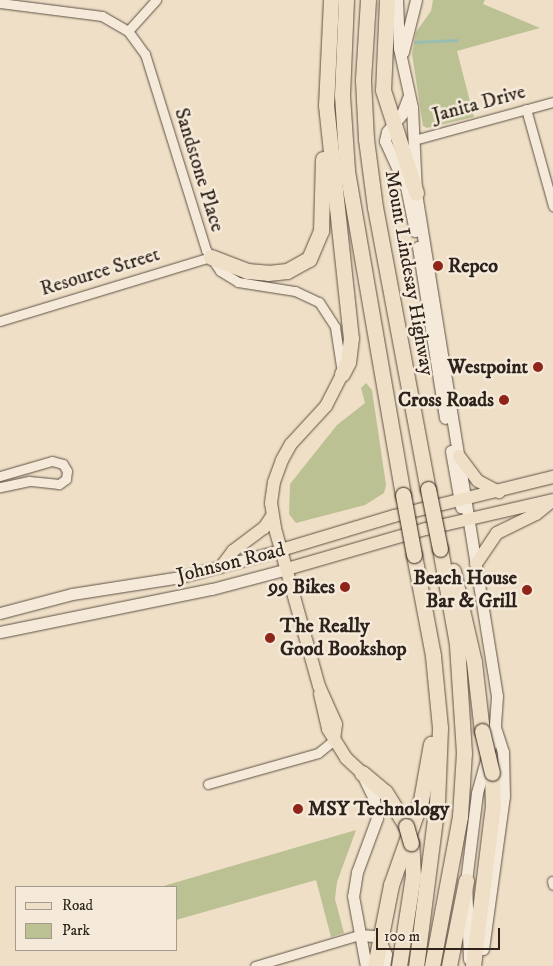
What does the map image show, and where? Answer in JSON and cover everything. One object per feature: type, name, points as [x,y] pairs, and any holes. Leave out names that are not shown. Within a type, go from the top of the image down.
[{"type":"highway","points":[[211,257],[247,271],[268,273],[295,268],[313,253],[321,231],[332,0]]},
{"type":"highway","points":[[346,0],[342,96],[347,170],[433,656],[440,736],[437,803],[416,966]]},
{"type":"highway","name":"Mount Lindesay Highway","points":[[368,0],[363,80],[366,139],[375,207],[457,644],[464,753],[460,816],[432,966]]},
{"type":"highway","points":[[387,0],[382,81],[386,106],[394,124],[416,193]]},
{"type":"highway","points":[[326,105],[351,338],[348,362],[342,374]]},
{"type":"highway","points":[[440,549],[449,556],[466,621],[488,729],[492,773],[493,806],[472,966]]},
{"type":"highway","points":[[375,966],[391,885],[421,800],[437,711]]},
{"type":"highway","points":[[362,773],[386,792],[406,826],[411,843],[413,876],[399,966]]},
{"type":"highway","points":[[449,966],[466,881]]},
{"type":"highway","points":[[477,925],[485,966]]},
{"type":"main road","name":"Mount Lindesay Highway","points":[[397,0],[395,19],[408,98],[412,107],[416,193],[459,456],[462,500]]},
{"type":"main road","name":"Mount Lindesay Highway","points":[[402,56],[416,0]]},
{"type":"main road","name":"Mount Lindesay Highway","points":[[408,98],[402,114],[394,124],[386,141],[409,199],[462,500],[469,518],[495,674],[466,881],[472,966]]},
{"type":"main road","points":[[342,374],[326,406],[291,444],[282,460],[274,482],[272,516],[319,686],[320,706],[334,740],[362,773],[374,799],[377,818],[354,886],[353,907],[366,966]]},
{"type":"main road","points":[[459,456],[478,481],[499,492]]},
{"type":"main road","name":"Johnson Road","points":[[0,613],[72,594],[181,577],[281,550],[394,516],[499,492],[553,477]]},
{"type":"main road","points":[[476,564],[497,533],[536,514],[553,500]]},
{"type":"main road","name":"Johnson Road","points":[[0,632],[205,590],[469,518],[553,500]]},
{"type":"main road","points":[[220,567],[233,551],[264,528],[272,516]]},
{"type":"main road","points":[[483,949],[504,790],[502,752],[488,729]]},
{"type":"main road","points":[[360,935],[374,936],[380,940],[386,954],[384,966]]},
{"type":"street","points":[[128,31],[156,0]]},
{"type":"street","name":"Sandstone Place","points":[[0,3],[102,16],[128,31],[145,54],[203,243],[211,257],[220,271],[238,282],[295,290],[319,302],[336,327],[342,374]]},
{"type":"street","name":"Janita Drive","points":[[414,140],[553,102]]},
{"type":"street","points":[[526,109],[553,206]]},
{"type":"street","name":"Resource Street","points":[[0,320],[211,257]]},
{"type":"street","points":[[0,476],[52,461],[62,464],[67,472],[66,478],[59,484],[20,482],[0,487]]},
{"type":"street","points":[[208,784],[318,753],[334,740]]},
{"type":"street","points":[[255,966],[360,935]]},
{"type":"green space","points":[[433,0],[485,0],[483,4],[540,28],[457,51],[474,117],[427,128],[423,126],[412,54],[416,32],[431,11]]},
{"type":"green space","points":[[366,383],[372,390],[386,485],[384,493],[365,505],[296,523],[289,514],[290,484],[337,425],[365,403],[361,388]]},
{"type":"green space","points":[[356,830],[337,882],[335,899],[344,933],[331,937],[316,880],[178,919],[178,886],[163,886]]},
{"type":"waterway","points":[[415,42],[457,40]]},
{"type":"place","name":"Repco","points":[[438,266]]},
{"type":"place","name":"Westpoint","points":[[538,367]]},
{"type":"place","name":"Cross Roads","points":[[504,400]]},
{"type":"place","name":"99 Bikes","points":[[345,587]]},
{"type":"place","name":"Beach House Bar & Grill","points":[[527,590]]},
{"type":"place","name":"The Really Good Bookshop","points":[[270,638]]},
{"type":"place","name":"MSY Technology","points":[[298,809]]}]
